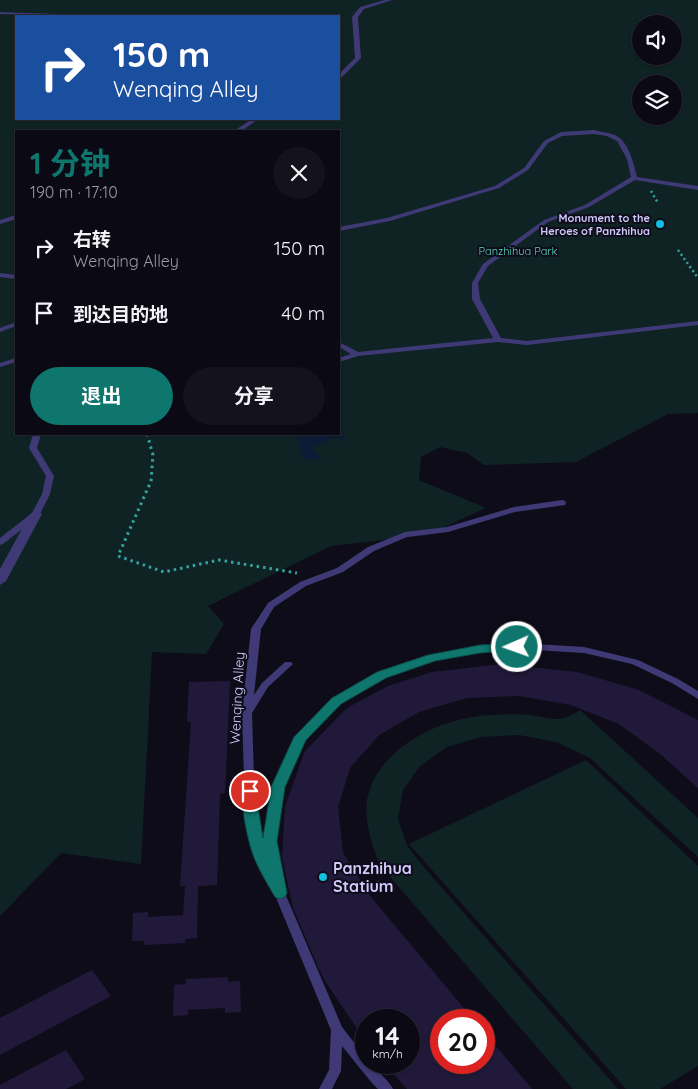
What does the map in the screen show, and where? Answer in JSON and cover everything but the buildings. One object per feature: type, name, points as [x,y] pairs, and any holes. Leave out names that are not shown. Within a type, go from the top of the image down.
[{"type":"street","points":[[0,581],[36,514]]},
{"type":"lane","points":[[340,76],[358,58],[355,17],[362,8],[390,0]]},
{"type":"lane","points":[[0,13],[40,15]]},
{"type":"lane","points":[[238,130],[254,120]]},
{"type":"lane","points":[[340,229],[388,220],[497,187],[526,169],[546,142],[561,134],[594,132],[609,135],[619,140],[630,160],[634,178]]},
{"type":"lane","points":[[498,340],[476,299],[475,283],[485,265],[546,221],[587,206],[634,178],[698,188]]},
{"type":"lane","points":[[0,222],[15,217]]},
{"type":"lane","points":[[0,275],[15,277]]},
{"type":"lane","points":[[340,360],[357,354],[498,340],[527,343],[698,323]]},
{"type":"lane","points":[[0,330],[15,324]]},
{"type":"lane","points":[[340,345],[357,354]]},
{"type":"lane","points":[[0,365],[15,360]]},
{"type":"lane","points":[[0,542],[36,514],[46,494],[50,476],[33,448],[37,435]]},
{"type":"lane","name":"Wenqing Alley","points":[[325,1089],[335,1071],[337,1030],[280,893],[260,852],[250,811],[247,712],[256,629],[271,605],[303,584],[340,570],[371,549],[405,535],[448,529],[514,510],[562,503]]},
{"type":"lane","points":[[280,893],[270,841],[278,787],[301,737],[336,701],[382,675],[433,658],[480,649],[535,647],[584,650],[635,662],[675,681],[698,696]]},
{"type":"lane","points":[[247,712],[265,685],[288,664]]},
{"type":"lane","points":[[337,1030],[386,1089]]},
{"type":"path","points":[[678,250],[698,278]]},
{"type":"path","points":[[146,435],[153,455],[151,481],[118,556],[164,572],[219,560],[319,578]]},
{"type":"green space","name":"Panzhihua Park","points":[[0,0],[698,0],[698,413],[668,414],[576,462],[484,465],[467,453],[440,447],[421,457],[419,480],[486,508],[427,535],[331,546],[208,606],[224,624],[206,654],[152,652],[141,864],[61,853],[0,916]]},
{"type":"green space","points":[[580,710],[698,818],[698,857],[590,758],[556,742],[519,735],[481,737],[447,747],[420,766],[403,790],[398,819],[407,846],[427,871],[618,1089],[573,1089],[379,864],[369,833],[366,808],[373,781],[384,765],[398,750],[414,738],[433,729],[472,717],[515,714],[559,719],[570,716]]},
{"type":"green space","points":[[586,760],[698,866],[698,1066],[660,1089],[626,1089],[409,844]]},
{"type":"water","points":[[341,429],[345,443],[337,437],[310,448],[322,458],[303,460],[297,435],[340,435]]},
{"type":"place","name":"Monument to the Heroes of Panzhihua","points":[[660,224]]},
{"type":"place","name":"Panzhihua Statium","points":[[323,877]]},
{"type":"route","points":[[250,791],[250,811],[260,852],[280,893],[270,841],[278,787],[301,737],[336,701],[382,675],[433,658],[480,649],[517,647]]}]
